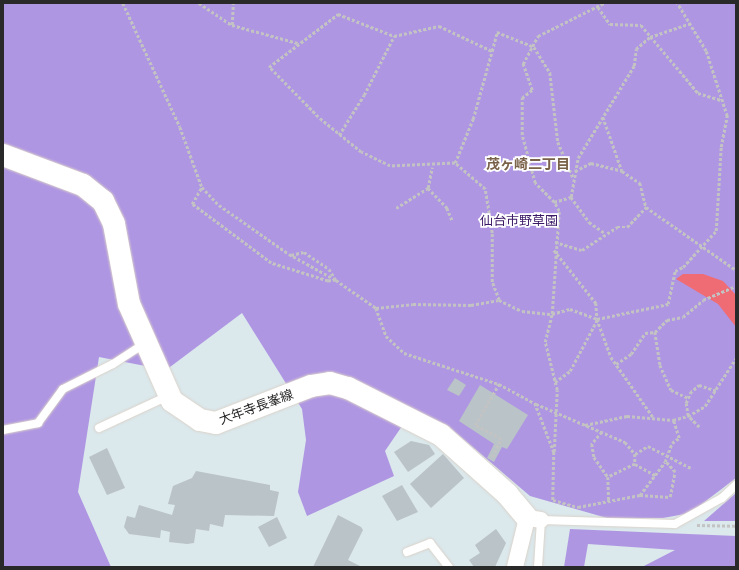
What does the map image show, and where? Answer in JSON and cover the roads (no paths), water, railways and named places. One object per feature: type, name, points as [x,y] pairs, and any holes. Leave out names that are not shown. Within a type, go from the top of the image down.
[{"type":"street","name":"大年寺長峯線","points":[[3,155],[83,185],[103,201],[114,224],[129,304],[144,344],[169,395],[200,420],[216,423],[311,386],[330,383],[348,388],[441,435],[534,519]]},
{"type":"street","points":[[515,567],[534,519]]},
{"type":"lane","points":[[3,430],[38,423],[63,389],[114,364],[144,344]]},
{"type":"lane","points":[[99,428],[169,395]]},
{"type":"lane","points":[[538,567],[534,519],[675,524],[722,498],[736,485]]},
{"type":"lane","points":[[407,552],[430,543],[450,567]]},
{"type":"district","name":"茂ヶ崎二丁目","points":[[528,164]]},
{"type":"park label","name":"仙台市野草園","points":[[519,220]]}]
